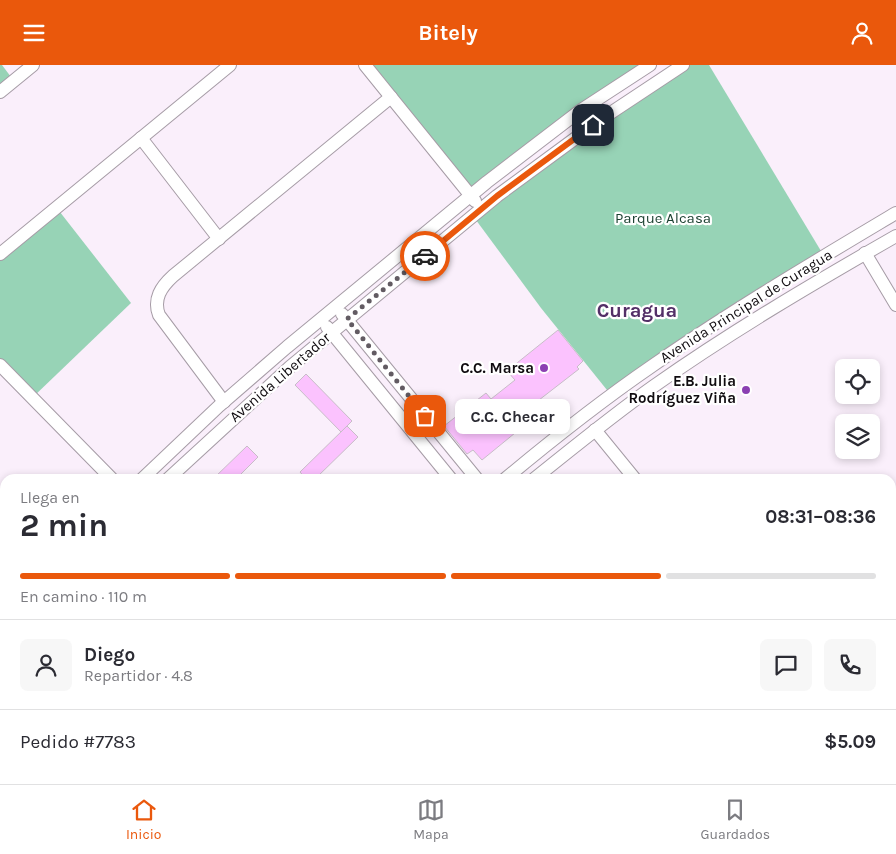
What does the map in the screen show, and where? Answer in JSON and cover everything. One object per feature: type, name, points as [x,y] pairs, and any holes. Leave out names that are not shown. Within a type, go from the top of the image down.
[{"type":"street","points":[[0,92],[33,65]]},
{"type":"street","points":[[0,254],[230,65]]},
{"type":"street","points":[[365,65],[482,209]]},
{"type":"street","name":"Avenida Libertador","points":[[147,474],[224,401],[320,319],[470,196],[554,129],[605,93],[650,65]]},
{"type":"street","name":"Avenida Libertador","points":[[173,474],[259,394],[347,319],[482,209],[596,123],[683,65]]},
{"type":"street","points":[[224,401],[162,320],[156,307],[158,293],[166,282],[391,97]]},
{"type":"street","points":[[141,138],[219,239]]},
{"type":"street","name":"Avenida Principal de Curagua","points":[[511,474],[584,415],[654,365],[742,307],[896,213]]},
{"type":"street","name":"Avenida Principal de Curagua","points":[[540,474],[595,430],[694,359],[865,253],[896,236]]},
{"type":"street","points":[[865,253],[896,305]]},
{"type":"street","points":[[336,307],[473,474]]},
{"type":"street","points":[[320,319],[447,474]]},
{"type":"street","points":[[0,365],[107,474]]},
{"type":"street","points":[[595,430],[631,474]]},
{"type":"green space","points":[[0,65],[2,65],[14,81],[0,92]]},
{"type":"green space","points":[[364,65],[650,65],[470,196]]},
{"type":"green space","name":"Parque Alcasa","points":[[683,65],[709,65],[824,256],[611,395],[541,308],[473,216]]},
{"type":"green space","points":[[56,207],[131,303],[32,398],[0,365],[0,254]]},
{"type":"building","points":[[558,330],[583,361],[577,367],[579,369],[530,407],[534,411],[523,421],[526,424],[482,460],[473,450],[467,454],[444,426],[486,393],[491,399],[515,380],[507,371]]},
{"type":"building","points":[[306,374],[352,421],[341,432],[295,385]]},
{"type":"building","points":[[347,426],[358,437],[320,474],[302,474],[300,472]]},
{"type":"building","points":[[247,446],[258,457],[241,474],[218,474]]},
{"type":"way so far","points":[[425,256],[347,319],[425,416]]},
{"type":"place","name":"C.C. Marsa","points":[[544,368]]},
{"type":"place","name":"E.B. Julia Rodríguez Viña","points":[[746,390]]},
{"type":"place","name":"C.C. Checar","points":[[425,416]]},
{"type":"district","name":"Curagua","points":[[637,310]]},
{"type":"route","points":[[425,256],[497,196],[593,125]]}]
